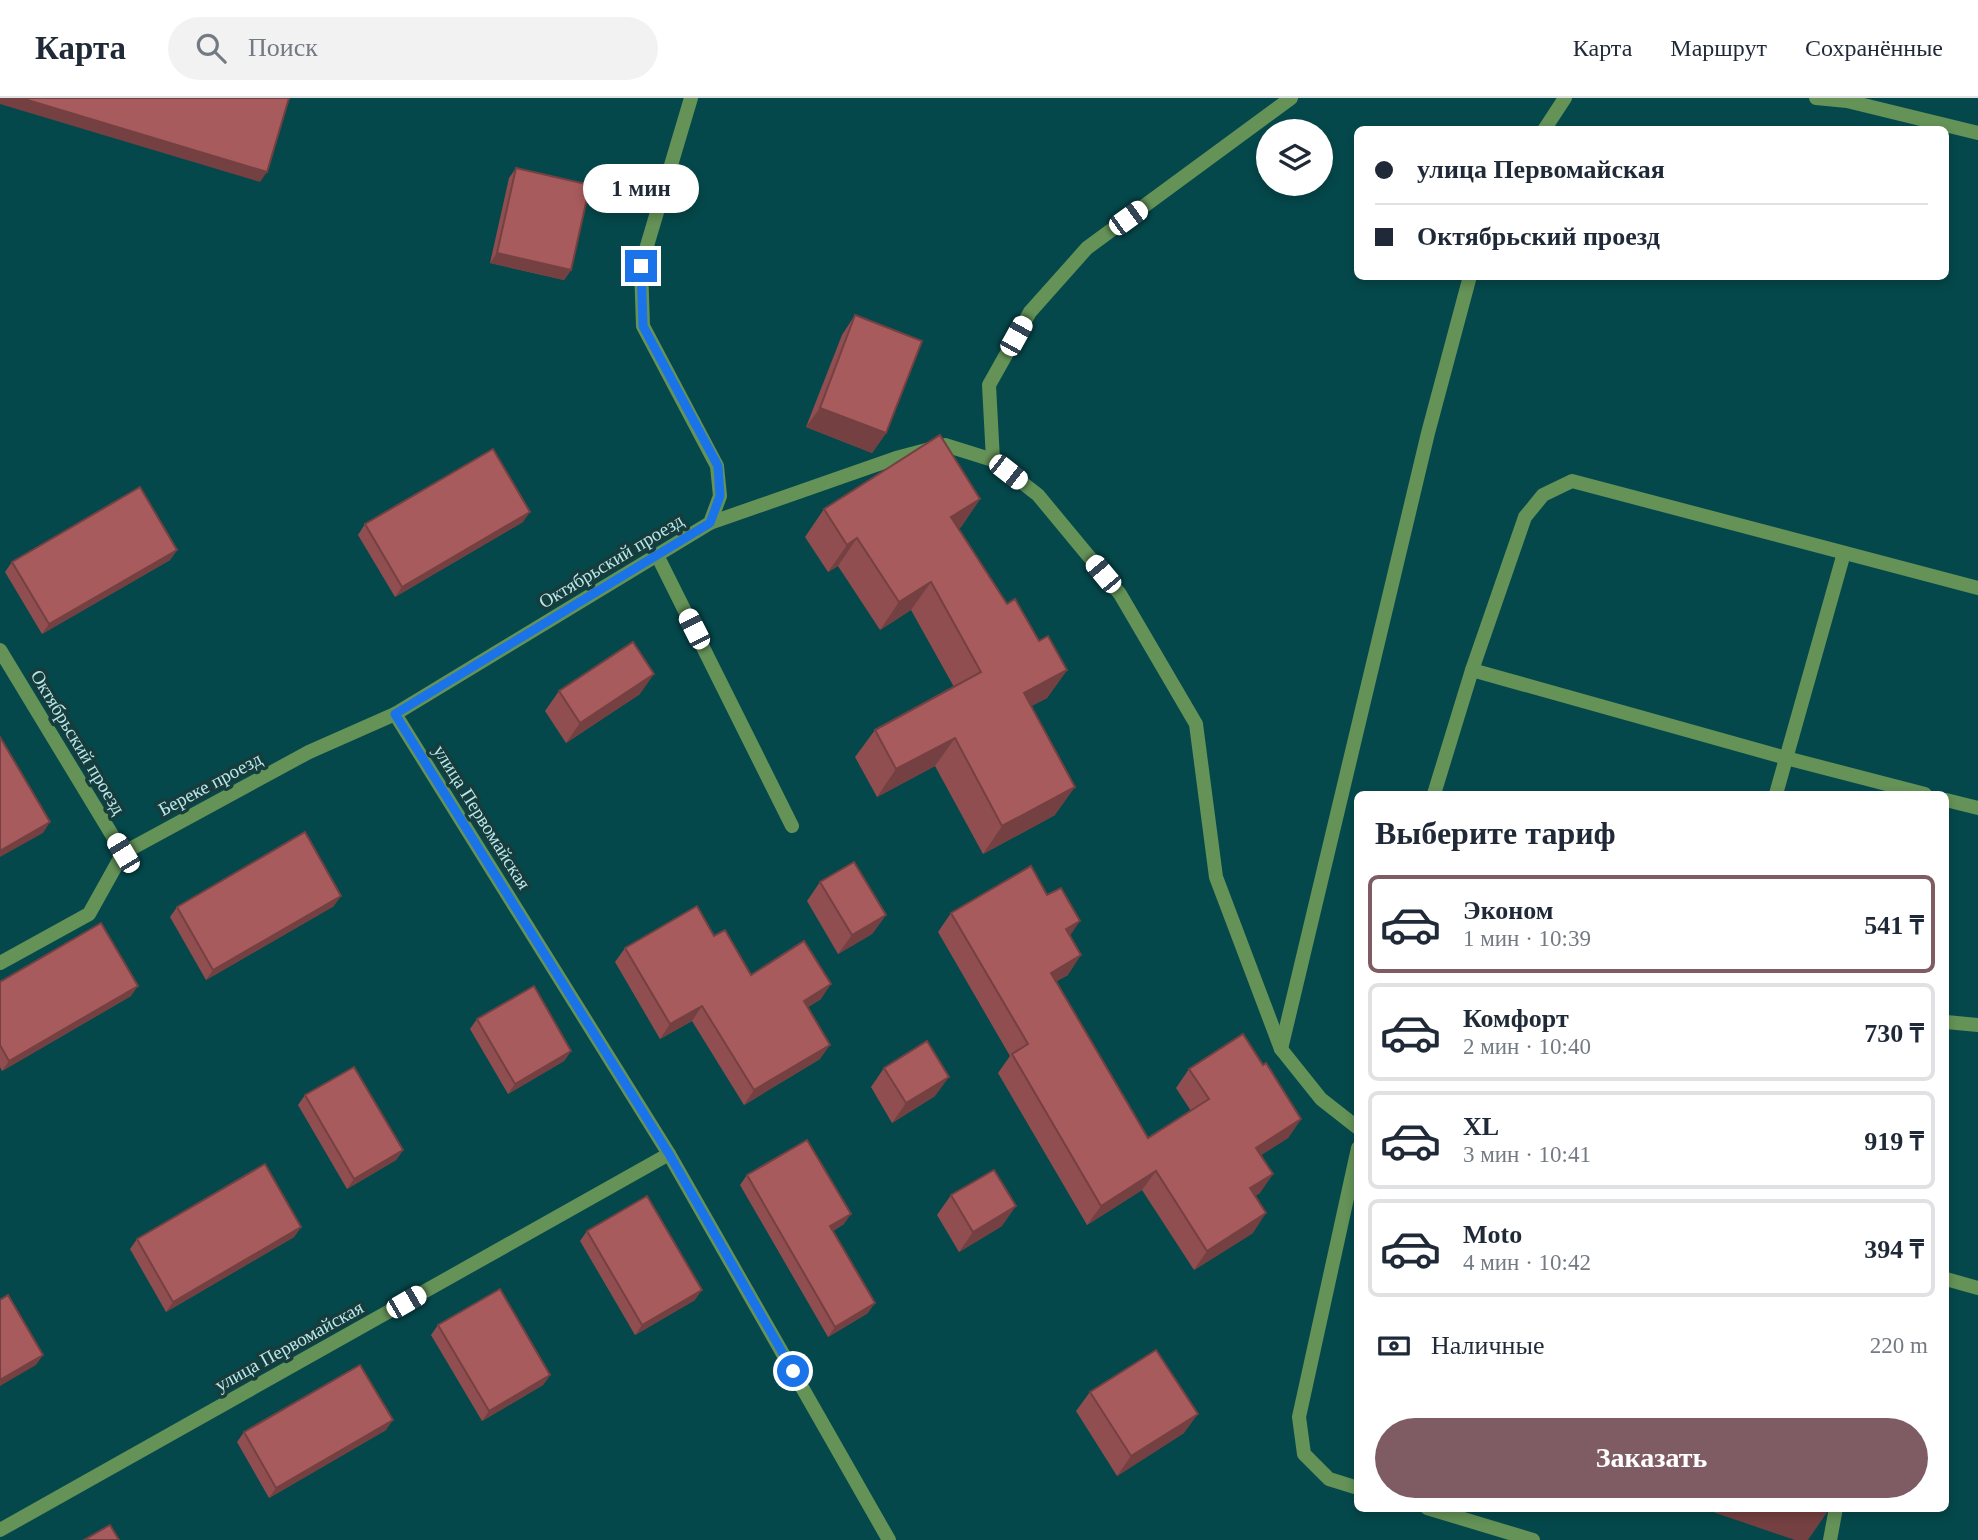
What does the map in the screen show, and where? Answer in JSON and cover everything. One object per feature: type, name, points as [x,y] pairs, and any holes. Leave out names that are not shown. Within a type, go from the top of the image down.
[{"type":"street","name":"Октябрьский проезд","points":[[395,714],[710,523],[720,496],[718,466],[643,326],[641,266],[691,98]]},
{"type":"street","points":[[993,460],[989,385],[1030,312],[1087,248],[1291,98]]},
{"type":"street","points":[[1547,126],[1565,98]]},
{"type":"street","points":[[1816,98],[1848,99],[1978,133]]},
{"type":"street","points":[[1281,1049],[1424,446],[1469,280]]},
{"type":"street","points":[[710,523],[896,458],[945,445],[993,460],[1038,495],[1120,594],[1196,724],[1216,877],[1281,1049],[1321,1099],[1354,1125]]},
{"type":"street","points":[[1435,791],[1472,670],[1525,517],[1543,495],[1572,481],[1978,588]]},
{"type":"street","points":[[1777,791],[1844,553]]},
{"type":"street","points":[[657,555],[792,826]]},
{"type":"street","name":"Октябрьский проезд","points":[[0,650],[123,853]]},
{"type":"street","points":[[1472,670],[1913,791]]},
{"type":"street","name":"Береке проезд","points":[[123,853],[309,752],[395,714]]},
{"type":"street","name":"улица Первомайская","points":[[395,714],[669,1154],[889,1540]]},
{"type":"street","points":[[1949,801],[1978,808]]},
{"type":"street","points":[[0,963],[89,914],[123,853]]},
{"type":"street","points":[[1949,1022],[1978,1025]]},
{"type":"street","name":"улица Первомайская","points":[[0,1530],[669,1154]]},
{"type":"street","points":[[1354,1166],[1299,1417],[1304,1454],[1329,1479],[1354,1487]]},
{"type":"street","points":[[1949,1280],[1978,1288]]},
{"type":"street","points":[[1440,1512],[1533,1540]]},
{"type":"street","points":[[1829,1540],[1835,1512]]},
{"type":"building","points":[[21,98],[289,98],[267,172]]},
{"type":"building","points":[[516,168],[590,185],[571,270],[497,253]]},
{"type":"building","points":[[855,315],[922,341],[886,433],[820,408]]},
{"type":"building","points":[[940,435],[980,499],[951,517],[1007,604],[1015,599],[1039,641],[1048,636],[1067,670],[1024,693],[1075,787],[1002,826],[955,738],[896,769],[875,730],[981,672],[931,582],[899,602],[857,538],[847,545],[824,509]]},
{"type":"building","points":[[493,449],[530,512],[402,587],[365,524]]},
{"type":"building","points":[[140,487],[177,550],[49,624],[12,562]]},
{"type":"building","points":[[633,642],[654,674],[580,723],[559,691]]},
{"type":"building","points":[[0,737],[50,822],[0,851]]},
{"type":"building","points":[[305,832],[341,896],[213,970],[177,907]]},
{"type":"building","points":[[854,862],[886,915],[852,935],[820,882]]},
{"type":"building","points":[[1031,866],[1047,895],[1061,888],[1080,921],[1066,929],[1081,955],[1051,973],[1148,1138],[1209,1099],[1189,1069],[1243,1034],[1263,1065],[1266,1063],[1301,1119],[1256,1148],[1273,1174],[1250,1188],[1266,1213],[1207,1251],[1156,1171],[1101,1206],[1012,1054],[1028,1044],[951,913]]},
{"type":"building","points":[[697,906],[714,936],[725,930],[751,975],[804,941],[831,984],[804,1001],[830,1045],[754,1090],[702,1006],[670,1024],[625,948]]},
{"type":"building","points":[[101,923],[138,986],[9,1061],[0,1045],[0,982]]},
{"type":"building","points":[[534,986],[571,1051],[515,1084],[477,1019]]},
{"type":"building","points":[[927,1041],[949,1077],[906,1103],[884,1068]]},
{"type":"building","points":[[354,1067],[403,1150],[354,1179],[305,1095]]},
{"type":"building","points":[[807,1140],[851,1214],[830,1226],[875,1303],[835,1327],[747,1175]]},
{"type":"building","points":[[265,1164],[301,1227],[173,1302],[137,1239]]},
{"type":"building","points":[[994,1170],[1016,1206],[973,1232],[951,1195]]},
{"type":"building","points":[[647,1196],[702,1290],[642,1325],[587,1231]]},
{"type":"building","points":[[500,1289],[550,1375],[489,1411],[438,1325]]},
{"type":"building","points":[[8,1295],[43,1355],[0,1380],[0,1300]]},
{"type":"building","points":[[1156,1350],[1198,1414],[1131,1456],[1090,1392]]},
{"type":"building","points":[[360,1365],[393,1420],[276,1488],[244,1432]]},
{"type":"building","points":[[110,1525],[119,1540],[84,1540]]},
{"type":"route","points":[[641,266],[643,326],[718,466],[720,496],[710,523],[395,714],[669,1154],[793,1371]]}]
